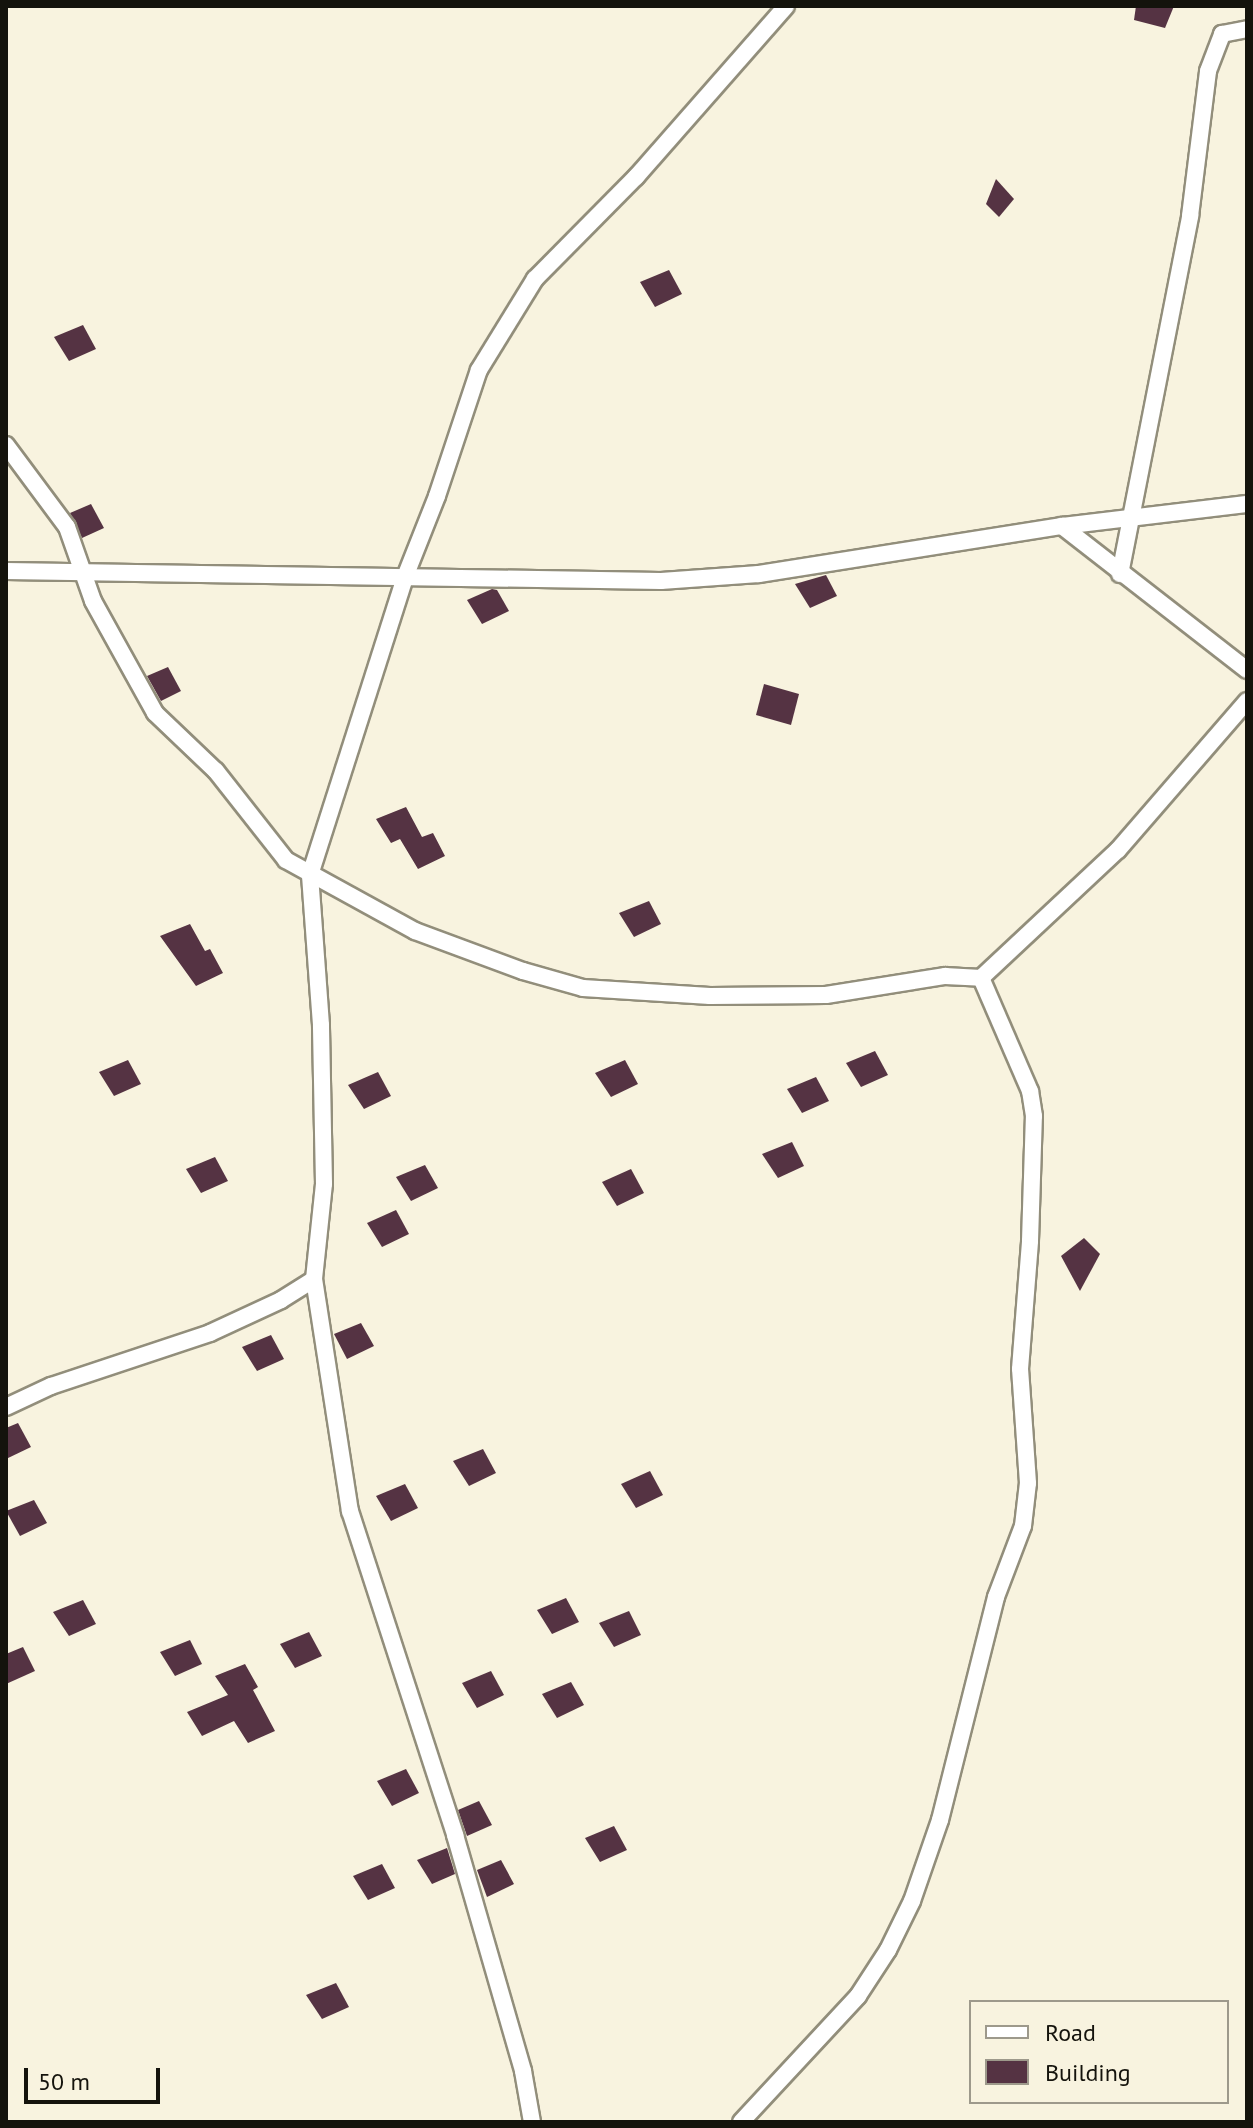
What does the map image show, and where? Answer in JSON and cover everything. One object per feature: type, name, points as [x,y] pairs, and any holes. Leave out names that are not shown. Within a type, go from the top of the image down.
[{"type":"street","points":[[532,2122],[523,2071],[455,1835],[350,1511],[314,1279],[324,1184],[321,1025],[310,875],[405,577],[437,496],[479,370],[535,279],[636,177],[786,6]]},
{"type":"street","points":[[1120,574],[1190,216],[1208,71],[1222,34],[1247,29]]},
{"type":"street","points":[[6,445],[67,527],[81,573],[155,713],[216,771],[286,860],[415,931],[523,971],[583,988],[710,996],[826,995],[945,976],[981,978],[1118,850],[1247,701]]},
{"type":"street","points":[[6,571],[661,581],[759,574],[1062,526],[1247,504]]},
{"type":"street","points":[[1062,526],[1247,670]]},
{"type":"street","points":[[741,2122],[858,1996],[888,1950],[912,1901],[940,1820],[996,1597],[1023,1526],[1028,1483],[1020,1369],[1030,1241],[1034,1116],[1030,1091],[981,978]]},
{"type":"street","points":[[6,1407],[51,1386],[210,1333],[281,1300],[314,1279]]},
{"type":"building","points":[[1136,6],[1174,6],[1165,28],[1134,20]]},
{"type":"building","points":[[996,179],[1014,199],[999,217],[986,204]]},
{"type":"building","points":[[669,270],[682,294],[655,307],[640,282]]},
{"type":"building","points":[[83,325],[96,349],[69,361],[54,337]]},
{"type":"building","points":[[91,504],[104,528],[82,538],[70,513]]},
{"type":"building","points":[[826,575],[837,596],[810,608],[795,584]]},
{"type":"building","points":[[492,589],[497,590],[509,611],[482,624],[467,600]]},
{"type":"building","points":[[168,667],[181,691],[161,701],[147,676]]},
{"type":"building","points":[[764,684],[799,694],[791,725],[756,715]]},
{"type":"building","points":[[406,807],[422,837],[433,833],[445,856],[418,869],[400,839],[391,843],[376,819]]},
{"type":"building","points":[[649,901],[661,924],[634,937],[619,913]]},
{"type":"building","points":[[190,924],[205,951],[210,949],[223,973],[196,986],[160,936]]},
{"type":"building","points":[[875,1051],[888,1075],[861,1087],[846,1063]]},
{"type":"building","points":[[128,1060],[141,1084],[114,1096],[99,1072]]},
{"type":"building","points":[[625,1060],[638,1084],[611,1097],[595,1073]]},
{"type":"building","points":[[378,1072],[391,1096],[364,1109],[348,1085]]},
{"type":"building","points":[[816,1077],[829,1101],[802,1113],[787,1089]]},
{"type":"building","points":[[792,1142],[804,1166],[778,1178],[762,1154]]},
{"type":"building","points":[[215,1157],[228,1181],[201,1193],[186,1169]]},
{"type":"building","points":[[425,1165],[438,1188],[411,1201],[396,1177]]},
{"type":"building","points":[[631,1169],[644,1193],[617,1206],[602,1182]]},
{"type":"building","points":[[396,1210],[409,1234],[382,1247],[367,1223]]},
{"type":"building","points":[[1084,1238],[1100,1254],[1080,1291],[1061,1256]]},
{"type":"building","points":[[361,1323],[374,1346],[347,1359],[334,1334]]},
{"type":"building","points":[[271,1335],[284,1359],[257,1371],[242,1347]]},
{"type":"building","points":[[18,1423],[31,1447],[6,1459],[6,1428]]},
{"type":"building","points":[[483,1449],[496,1473],[469,1486],[453,1461]]},
{"type":"building","points":[[650,1471],[663,1495],[636,1508],[621,1484]]},
{"type":"building","points":[[405,1484],[418,1508],[391,1521],[376,1496]]},
{"type":"building","points":[[34,1500],[47,1523],[20,1536],[6,1511]]},
{"type":"building","points":[[566,1598],[579,1622],[552,1634],[537,1610]]},
{"type":"building","points":[[83,1600],[96,1624],[69,1636],[53,1612]]},
{"type":"building","points":[[629,1611],[641,1635],[614,1647],[599,1623]]},
{"type":"building","points":[[309,1632],[322,1656],[295,1668],[280,1644]]},
{"type":"building","points":[[190,1640],[202,1664],[175,1676],[160,1652]]},
{"type":"building","points":[[23,1647],[35,1671],[6,1684],[6,1654]]},
{"type":"building","points":[[245,1664],[258,1687],[253,1690],[275,1731],[248,1743],[234,1721],[202,1736],[187,1712],[228,1695],[215,1676]]},
{"type":"building","points":[[491,1671],[504,1695],[477,1708],[462,1683]]},
{"type":"building","points":[[571,1682],[584,1705],[557,1718],[542,1694]]},
{"type":"building","points":[[406,1769],[419,1793],[392,1806],[377,1781]]},
{"type":"building","points":[[479,1801],[492,1825],[467,1836],[458,1810]]},
{"type":"building","points":[[614,1826],[627,1850],[600,1862],[585,1838]]},
{"type":"building","points":[[447,1848],[455,1874],[432,1884],[417,1860]]},
{"type":"building","points":[[501,1860],[514,1884],[487,1897],[477,1870]]},
{"type":"building","points":[[382,1864],[395,1888],[368,1900],[353,1876]]},
{"type":"building","points":[[336,1983],[349,2007],[322,2019],[306,1995]]}]
